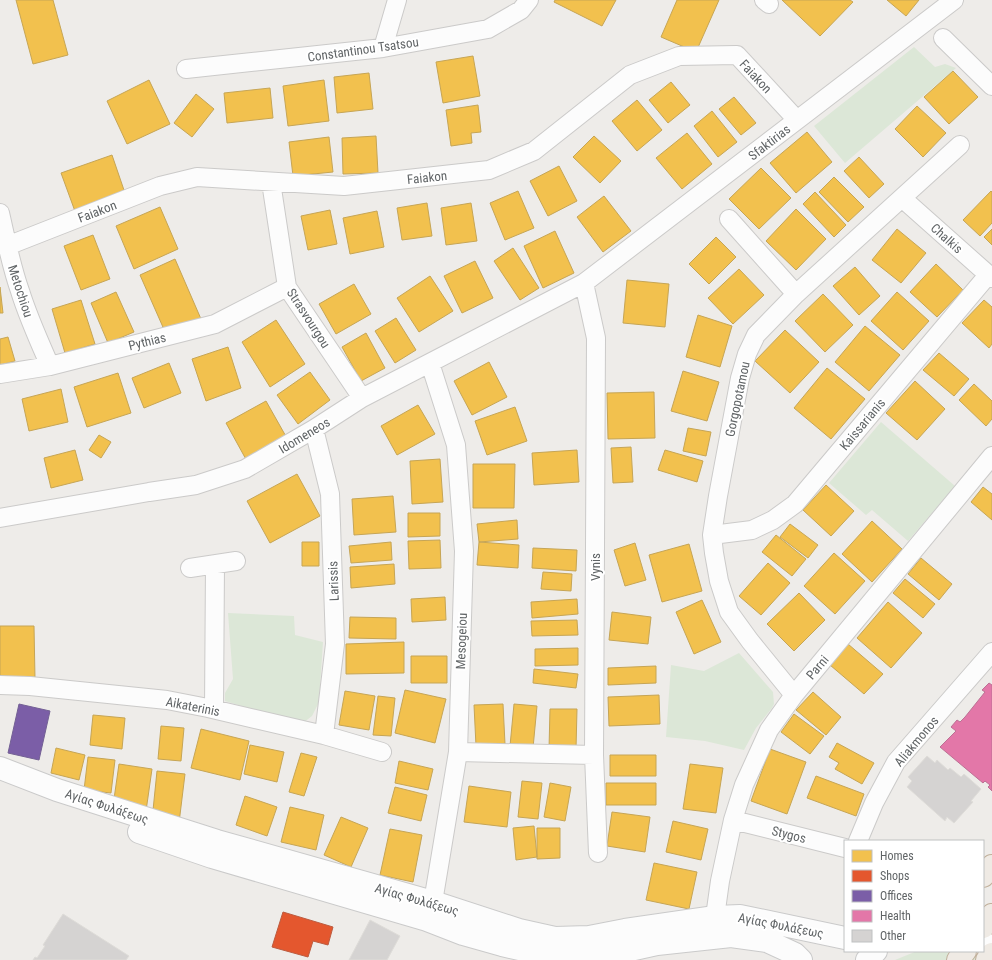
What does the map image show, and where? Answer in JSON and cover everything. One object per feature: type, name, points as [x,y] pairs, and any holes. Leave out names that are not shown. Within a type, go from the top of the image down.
[{"type":"highway","points":[[984,875],[992,866]]},
{"type":"highway","points":[[984,926],[992,916]]},
{"type":"highway","points":[[987,960],[992,954]]},
{"type":"main road","name":"Αγίας Φυλάξεως","points":[[0,768],[57,790],[430,911],[463,934],[502,946],[557,959],[609,957],[657,944],[731,936],[767,941],[795,954],[801,960]]},
{"type":"main road","name":"Αγίας Φυλάξεως","points":[[0,781],[54,802],[212,857],[430,911],[555,938],[589,937],[625,930],[715,917],[740,916],[844,938]]},
{"type":"main road","points":[[866,960],[875,952]]},
{"type":"street","points":[[382,48],[397,0]]},
{"type":"street","name":"Constantinou Tsatsou","points":[[186,69],[382,48],[488,29],[521,10],[529,0]]},
{"type":"street","name":"Sfaktirias","points":[[584,283],[954,0]]},
{"type":"street","points":[[943,38],[992,86]]},
{"type":"street","name":"Faiakon","points":[[7,246],[160,186],[197,177],[344,186],[490,170],[534,150],[630,75],[679,56],[737,55],[798,120]]},
{"type":"street","name":"Gorgopotamou","points":[[794,695],[750,641],[729,612],[719,581],[712,535],[738,386],[746,354],[756,335],[796,294],[960,145]]},
{"type":"street","name":"Strasvourgou","points":[[271,182],[287,287],[362,398]]},
{"type":"street","name":"Chalkis","points":[[902,198],[990,276]]},
{"type":"street","name":"Metochiou","points":[[0,213],[7,246],[20,291],[50,366]]},
{"type":"street","points":[[729,219],[796,294]]},
{"type":"street","name":"Kaissarianis","points":[[712,535],[752,530],[773,520],[795,504],[990,276]]},
{"type":"street","name":"Idomeneos","points":[[0,518],[196,485],[245,469],[314,429],[362,398],[584,283]]},
{"type":"street","name":"Vynis","points":[[584,283],[596,338],[594,755],[598,853]]},
{"type":"street","name":"Pythias","points":[[0,374],[50,366],[215,324],[287,287]]},
{"type":"street","name":"Mesogeiou","points":[[430,364],[456,445],[464,550],[458,752],[430,911]]},
{"type":"street","name":"Larissis","points":[[314,429],[330,494],[335,644],[324,735]]},
{"type":"street","name":"Parni","points":[[715,917],[720,881],[733,820],[744,785],[769,730],[794,695],[992,456]]},
{"type":"street","points":[[190,568],[236,562]]},
{"type":"street","points":[[214,710],[215,564]]},
{"type":"street","name":"Aliakmonos","points":[[858,840],[874,803],[896,762],[992,652]]},
{"type":"street","name":"Aikaterinis","points":[[0,685],[30,686],[167,700],[324,735],[382,752]]},
{"type":"street","points":[[458,752],[594,755]]},
{"type":"street","name":"Stygos","points":[[733,820],[844,848]]},
{"type":"green space","points":[[914,47],[935,67],[945,64],[956,68],[845,163],[814,126]]},
{"type":"green space","points":[[881,422],[955,486],[908,541],[872,510],[866,515],[829,483]]},
{"type":"green space","points":[[228,613],[294,616],[295,635],[323,642],[319,702],[312,716],[303,723],[225,701],[225,693],[233,679]]},
{"type":"green space","points":[[739,653],[773,692],[774,704],[756,728],[744,750],[705,741],[666,737],[671,665],[704,671]]},
{"type":"green space","points":[[915,952],[971,952],[983,960],[895,960]]},
{"type":"building: Homes","points":[[16,0],[53,0],[68,55],[33,64]]},
{"type":"building: Homes","points":[[555,0],[616,0],[602,26],[554,2]]},
{"type":"building: Homes","points":[[677,0],[719,0],[696,52],[661,37]]},
{"type":"building: Homes","points":[[782,0],[850,0],[853,2],[820,36]]},
{"type":"building: Homes","points":[[887,0],[919,0],[906,16]]},
{"type":"building: Homes","points":[[473,56],[480,96],[443,103],[436,62]]},
{"type":"building: Homes","points":[[953,71],[978,97],[949,124],[924,97]]},
{"type":"building: Homes","points":[[369,73],[373,109],[337,113],[334,77]]},
{"type":"building: Homes","points":[[149,80],[170,124],[127,144],[107,101]]},
{"type":"building: Homes","points":[[324,80],[329,121],[288,126],[283,86]]},
{"type":"building: Homes","points":[[671,82],[690,105],[668,123],[649,100]]},
{"type":"building: Homes","points":[[270,88],[273,118],[227,123],[224,93]]},
{"type":"building: Homes","points":[[196,94],[214,109],[192,137],[174,123]]},
{"type":"building: Homes","points":[[734,97],[756,123],[741,135],[719,109]]},
{"type":"building: Homes","points":[[637,100],[662,130],[637,151],[612,121]]},
{"type":"building: Homes","points":[[478,105],[481,132],[471,133],[472,143],[451,146],[446,110]]},
{"type":"building: Homes","points":[[917,106],[946,133],[923,157],[895,129]]},
{"type":"building: Homes","points":[[712,111],[737,142],[718,157],[694,126]]},
{"type":"building: Homes","points":[[807,132],[832,162],[796,193],[770,163]]},
{"type":"building: Homes","points":[[687,133],[712,164],[682,189],[656,158]]},
{"type":"building: Homes","points":[[376,136],[378,173],[343,174],[342,138]]},
{"type":"building: Homes","points":[[594,136],[621,161],[600,183],[573,157]]},
{"type":"building: Homes","points":[[329,137],[333,172],[293,176],[289,142]]},
{"type":"building: Homes","points":[[112,155],[126,196],[76,214],[61,173]]},
{"type":"building: Homes","points":[[859,157],[884,184],[869,198],[844,171]]},
{"type":"building: Homes","points":[[559,166],[577,201],[548,216],[530,181]]},
{"type":"building: Homes","points":[[761,168],[791,198],[759,229],[729,199]]},
{"type":"building: Homes","points":[[834,177],[864,207],[848,222],[819,192]]},
{"type":"building: Homes","points":[[518,191],[534,228],[505,240],[490,203]]},
{"type":"building: Homes","points":[[991,191],[992,223],[980,236],[963,220]]},
{"type":"building: Homes","points":[[815,192],[846,225],[834,237],[803,204]]},
{"type":"building: Homes","points":[[604,196],[631,231],[603,252],[577,217]]},
{"type":"building: Homes","points":[[427,203],[432,236],[402,240],[397,208]]},
{"type":"building: Homes","points":[[471,203],[477,241],[446,245],[441,208]]},
{"type":"building: Homes","points":[[160,207],[178,249],[134,269],[116,226]]},
{"type":"building: Homes","points":[[796,209],[826,239],[796,270],[766,241]]},
{"type":"building: Homes","points":[[330,210],[337,244],[308,250],[301,216]]},
{"type":"building: Homes","points":[[377,211],[384,247],[350,254],[343,218]]},
{"type":"building: Homes","points":[[897,229],[926,253],[901,283],[872,260]]},
{"type":"building: Homes","points":[[992,229],[992,245],[984,237]]},
{"type":"building: Homes","points":[[555,231],[574,273],[543,288],[524,246]]},
{"type":"building: Homes","points":[[93,235],[110,279],[81,290],[64,246]]},
{"type":"building: Homes","points":[[716,237],[736,257],[709,284],[689,264]]},
{"type":"building: Homes","points":[[513,248],[539,288],[520,300],[494,261]]},
{"type":"building: Homes","points":[[175,259],[201,319],[166,334],[140,275]]},
{"type":"building: Homes","points":[[475,261],[493,298],[462,313],[444,276]]},
{"type":"building: Homes","points":[[936,264],[963,290],[937,317],[910,292]]},
{"type":"building: Homes","points":[[855,267],[880,296],[859,315],[833,286]]},
{"type":"building: Homes","points":[[739,269],[764,295],[733,324],[708,298]]},
{"type":"building: Homes","points":[[430,276],[453,311],[419,332],[397,298]]},
{"type":"building: Homes","points":[[627,280],[669,284],[665,327],[623,323]]},
{"type":"building: Homes","points":[[354,284],[371,314],[336,334],[319,304]]},
{"type":"building: Homes","points":[[0,287],[3,313],[0,313]]},
{"type":"building: Homes","points":[[116,292],[134,332],[108,343],[91,303]]},
{"type":"building: Homes","points":[[897,292],[929,321],[903,350],[871,321]]},
{"type":"building: Homes","points":[[823,294],[853,325],[825,352],[795,321]]},
{"type":"building: Homes","points":[[81,300],[95,344],[65,353],[52,309]]},
{"type":"building: Homes","points":[[984,300],[992,307],[992,344],[989,348],[962,323]]},
{"type":"building: Homes","points":[[698,315],[732,326],[720,367],[686,357]]},
{"type":"building: Homes","points":[[396,318],[416,350],[395,363],[375,331]]},
{"type":"building: Homes","points":[[276,320],[305,364],[270,387],[242,342]]},
{"type":"building: Homes","points":[[865,326],[900,355],[869,391],[835,362]]},
{"type":"building: Homes","points":[[785,330],[819,362],[790,393],[755,361]]},
{"type":"building: Homes","points":[[366,333],[385,368],[361,381],[342,347]]},
{"type":"building: Homes","points":[[8,337],[15,361],[0,365],[0,339]]},
{"type":"building: Homes","points":[[228,347],[241,388],[206,401],[192,359]]},
{"type":"building: Homes","points":[[939,353],[969,379],[954,396],[923,370]]},
{"type":"building: Homes","points":[[489,362],[507,397],[472,415],[454,381]]},
{"type":"building: Homes","points":[[169,363],[181,393],[144,408],[132,378]]},
{"type":"building: Homes","points":[[827,368],[865,399],[831,439],[794,408]]},
{"type":"building: Homes","points":[[683,371],[719,382],[707,421],[671,411]]},
{"type":"building: Homes","points":[[310,372],[330,400],[298,424],[277,395]]},
{"type":"building: Homes","points":[[118,373],[131,413],[87,427],[74,387]]},
{"type":"building: Homes","points":[[915,381],[945,409],[917,440],[886,413]]},
{"type":"building: Homes","points":[[974,384],[992,401],[992,419],[986,426],[959,400]]},
{"type":"building: Homes","points":[[61,389],[68,422],[29,431],[22,399]]},
{"type":"building: Homes","points":[[654,392],[655,438],[608,439],[607,393]]},
{"type":"building: Homes","points":[[266,401],[288,440],[248,463],[226,423]]},
{"type":"building: Homes","points":[[418,405],[435,434],[397,455],[381,426]]},
{"type":"building: Homes","points":[[515,407],[527,441],[487,455],[475,421]]},
{"type":"building: Homes","points":[[688,428],[711,432],[706,456],[683,451]]},
{"type":"building: Homes","points":[[99,435],[111,442],[101,458],[89,450]]},
{"type":"building: Homes","points":[[631,447],[633,482],[613,483],[611,448]]},
{"type":"building: Homes","points":[[75,450],[83,480],[51,488],[44,458]]},
{"type":"building: Homes","points":[[577,450],[579,482],[534,485],[532,453]]},
{"type":"building: Homes","points":[[665,450],[703,461],[697,482],[658,470]]},
{"type":"building: Homes","points":[[440,459],[443,502],[412,504],[410,461]]},
{"type":"building: Homes","points":[[473,464],[515,464],[514,508],[473,508]]},
{"type":"building: Homes","points":[[297,474],[320,516],[270,543],[247,501]]},
{"type":"building: Homes","points":[[826,485],[854,511],[831,536],[803,510]]},
{"type":"building: Homes","points":[[983,487],[992,494],[992,520],[971,502]]},
{"type":"building: Homes","points":[[393,496],[396,532],[354,535],[352,499]]},
{"type":"building: Homes","points":[[408,513],[440,513],[440,536],[408,537]]},
{"type":"building: Homes","points":[[517,520],[518,539],[479,542],[477,524]]},
{"type":"building: Homes","points":[[872,521],[902,549],[872,582],[842,554]]},
{"type":"building: Homes","points":[[790,524],[818,545],[808,558],[780,537]]},
{"type":"building: Homes","points":[[776,535],[806,559],[792,576],[762,552]]},
{"type":"building: Homes","points":[[440,540],[441,568],[409,569],[408,541]]},
{"type":"building: Homes","points":[[302,542],[319,542],[319,566],[302,566]]},
{"type":"building: Homes","points":[[391,542],[392,560],[351,563],[349,546]]},
{"type":"building: Homes","points":[[479,542],[519,545],[518,568],[477,565]]},
{"type":"building: Homes","points":[[635,543],[646,580],[625,586],[614,550]]},
{"type":"building: Homes","points":[[689,544],[702,591],[662,602],[649,555]]},
{"type":"building: Homes","points":[[533,548],[577,550],[576,571],[532,568]]},
{"type":"building: Homes","points":[[834,553],[865,581],[835,614],[804,586]]},
{"type":"building: Homes","points":[[921,558],[952,584],[939,600],[908,574]]},
{"type":"building: Homes","points":[[768,563],[790,583],[761,615],[739,596]]},
{"type":"building: Homes","points":[[394,564],[395,584],[351,588],[350,567]]},
{"type":"building: Homes","points":[[543,572],[572,574],[571,591],[541,589]]},
{"type":"building: Homes","points":[[905,579],[935,604],[923,618],[893,593]]},
{"type":"building: Homes","points":[[799,593],[825,620],[794,651],[767,624]]},
{"type":"building: Homes","points":[[445,597],[446,620],[412,622],[411,599]]},
{"type":"building: Homes","points":[[577,599],[578,614],[532,618],[531,602]]},
{"type":"building: Homes","points":[[702,600],[721,642],[694,654],[676,612]]},
{"type":"building: Homes","points":[[888,602],[922,633],[891,668],[857,638]]},
{"type":"building: Homes","points":[[612,612],[651,617],[648,644],[609,640]]},
{"type":"building: Homes","points":[[350,617],[396,618],[396,639],[349,638]]},
{"type":"building: Homes","points":[[577,620],[578,635],[532,636],[531,621]]},
{"type":"building: Homes","points":[[0,626],[34,626],[35,679],[0,679]]},
{"type":"building: Homes","points":[[404,642],[404,673],[346,674],[346,644]]},
{"type":"building: Homes","points":[[848,644],[883,674],[864,694],[830,665]]},
{"type":"building: Homes","points":[[578,648],[578,665],[535,666],[535,649]]},
{"type":"building: Homes","points":[[411,656],[447,656],[447,683],[411,683]]},
{"type":"building: Homes","points":[[656,666],[656,683],[608,685],[608,668]]},
{"type":"building: Homes","points":[[534,669],[578,674],[576,688],[533,683]]},
{"type":"building: Homes","points":[[405,690],[446,699],[435,743],[395,733]]},
{"type":"building: Homes","points":[[345,691],[375,696],[369,730],[339,725]]},
{"type":"building: Homes","points":[[813,692],[841,717],[826,735],[796,710]]},
{"type":"building: Homes","points":[[659,695],[660,724],[609,726],[608,697]]},
{"type":"building: Homes","points":[[378,696],[395,698],[391,736],[373,735]]},
{"type":"building: Homes","points":[[503,704],[505,744],[476,746],[474,705]]},
{"type":"building: Homes","points":[[514,704],[537,706],[533,748],[510,746]]},
{"type":"building: Homes","points":[[550,709],[577,709],[576,749],[549,749]]},
{"type":"building: Homes","points":[[794,714],[824,736],[810,754],[781,732]]},
{"type":"building: Homes","points":[[93,715],[125,718],[122,749],[90,745]]},
{"type":"building: Homes","points":[[161,726],[184,728],[181,761],[158,759]]},
{"type":"building: Homes","points":[[201,729],[249,741],[240,780],[191,768]]},
{"type":"building: Homes","points":[[837,743],[874,763],[862,784],[835,769],[839,763],[829,757]]},
{"type":"building: Homes","points":[[250,745],[284,752],[277,782],[244,774]]},
{"type":"building: Homes","points":[[56,748],[85,755],[79,780],[51,773]]},
{"type":"building: Homes","points":[[770,749],[806,762],[787,814],[751,801]]},
{"type":"building: Homes","points":[[301,753],[317,757],[304,796],[289,792]]},
{"type":"building: Homes","points":[[610,755],[656,755],[656,776],[610,776]]},
{"type":"building: Homes","points":[[88,757],[115,760],[111,793],[84,790]]},
{"type":"building: Homes","points":[[399,761],[433,769],[428,790],[395,783]]},
{"type":"building: Homes","points":[[119,764],[152,769],[146,811],[113,806]]},
{"type":"building: Homes","points":[[690,764],[723,768],[716,813],[683,809]]},
{"type":"building: Homes","points":[[157,771],[185,774],[179,823],[152,820]]},
{"type":"building: Homes","points":[[816,776],[864,794],[856,816],[807,798]]},
{"type":"building: Homes","points":[[522,781],[542,783],[538,819],[518,817]]},
{"type":"building: Homes","points":[[550,783],[571,787],[565,821],[544,817]]},
{"type":"building: Homes","points":[[606,783],[656,783],[656,805],[606,805]]},
{"type":"building: Homes","points":[[469,786],[511,792],[507,827],[464,822]]},
{"type":"building: Homes","points":[[395,787],[427,795],[421,821],[388,813]]},
{"type":"building: Homes","points":[[245,796],[277,807],[267,836],[236,825]]},
{"type":"building: Homes","points":[[290,807],[324,815],[316,850],[281,842]]},
{"type":"building: Homes","points":[[612,812],[650,817],[645,852],[607,846]]},
{"type":"building: Homes","points":[[341,817],[368,828],[351,867],[324,855]]},
{"type":"building: Homes","points":[[673,821],[708,829],[701,860],[666,852]]},
{"type":"building: Homes","points":[[534,826],[537,857],[516,860],[513,828]]},
{"type":"building: Homes","points":[[537,828],[560,828],[560,858],[537,859]]},
{"type":"building: Homes","points":[[390,829],[422,835],[413,882],[380,875]]},
{"type":"building: Homes","points":[[654,863],[697,872],[689,909],[646,900]]},
{"type":"building: Shops","points":[[283,912],[333,927],[328,945],[313,941],[308,957],[272,947]]},
{"type":"building: Offices","points":[[19,704],[50,711],[39,760],[8,753]]},
{"type":"building: Health","points":[[989,683],[992,685],[992,791],[988,787],[990,785],[985,781],[983,783],[940,747],[956,731],[951,727],[957,720],[960,722],[965,717],[985,692],[982,690]]},
{"type":"building: Other","points":[[927,756],[935,763],[937,760],[948,770],[950,768],[961,777],[964,774],[981,789],[971,801],[973,802],[954,823],[947,817],[945,821],[907,787],[912,781],[908,777]]},
{"type":"building: Other","points":[[63,914],[129,956],[126,960],[33,960],[35,957],[37,958],[45,946],[43,945]]},
{"type":"building: Other","points":[[370,920],[400,936],[387,960],[349,960]]}]
